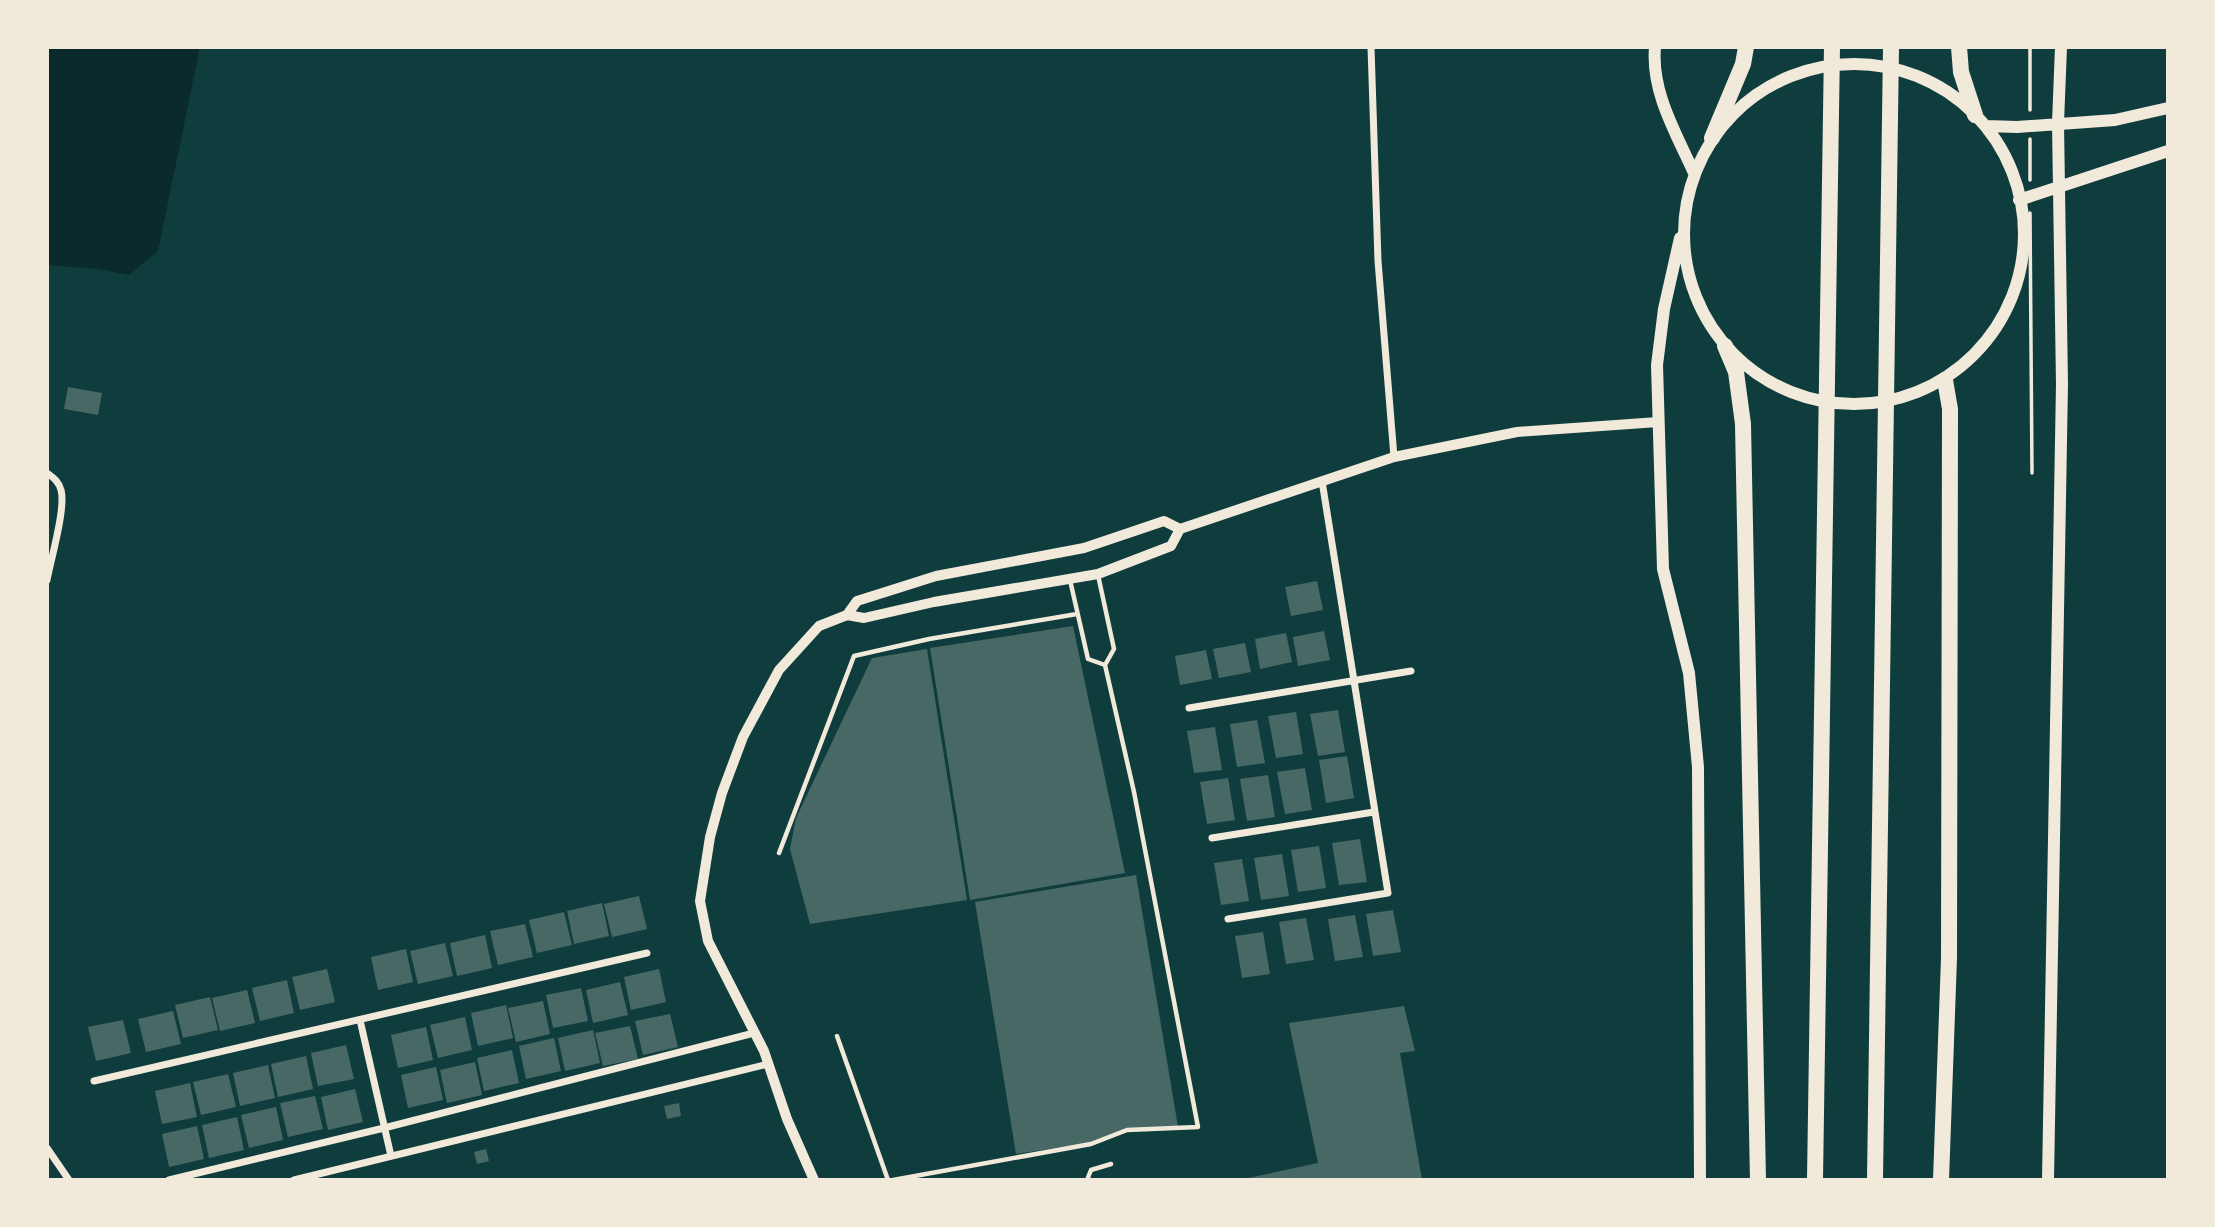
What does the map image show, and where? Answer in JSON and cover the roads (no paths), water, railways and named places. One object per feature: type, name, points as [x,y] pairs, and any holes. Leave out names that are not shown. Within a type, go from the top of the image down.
[{"type":"highway","points":[[1712,138],[1743,64],[1746,47]]},
{"type":"highway","points":[[1815,1180],[1832,47]]},
{"type":"highway","points":[[1875,1180],[1891,47]]},
{"type":"highway","points":[[1959,47],[1961,72],[1980,121]]},
{"type":"highway","points":[[1725,346],[1736,372],[1743,424],[1758,1180]]},
{"type":"highway","points":[[1941,1180],[1948,958],[1950,410],[1945,380]]},
{"type":"main road","points":[[1655,47],[1654,60],[1661,100],[1694,173]]},
{"type":"main road","points":[[2048,1180],[2062,384],[2058,123],[2060,47]]},
{"type":"main road","points":[[1683,224],[1687,268],[1701,309],[1725,346],[1761,378],[1805,398],[1853,405],[1901,399],[1945,380],[1980,350],[2006,311],[2022,265],[2025,198],[2011,168],[1980,121],[1936,84],[1888,66],[1838,64],[1789,75],[1746,101],[1712,138],[1694,173],[1664,309],[1657,365],[1663,569],[1689,673],[1698,767],[1700,1180]]},
{"type":"main road","points":[[1980,121],[2030,126],[2115,120],[2168,108]]},
{"type":"main road","points":[[2025,198],[2168,151]]},
{"type":"street","points":[[1371,47],[1378,261],[1394,457]]},
{"type":"street","points":[[847,615],[864,618],[934,602],[1098,574],[1171,545],[1180,529],[1394,457],[1517,432],[1658,422]]},
{"type":"street","points":[[47,473],[57,481],[62,492],[47,580]]},
{"type":"street","points":[[1228,919],[1388,893],[1322,481]]},
{"type":"street","points":[[814,1180],[787,1119],[768,1064],[708,941],[700,901],[710,837],[722,793],[743,737],[779,670],[819,626],[847,615],[858,601],[936,576],[1084,548],[1164,521],[1180,529]]},
{"type":"street","points":[[1189,708],[1411,671]]},
{"type":"street","points":[[1212,838],[1374,812]]},
{"type":"street","points":[[94,1081],[647,953]]},
{"type":"street","points":[[360,1020],[391,1156]]},
{"type":"street","points":[[169,1180],[754,1034]]},
{"type":"street","points":[[294,1180],[768,1064]]},
{"type":"street","points":[[47,1148],[69,1180]]},
{"type":"lane","points":[[837,1035],[890,1180],[1091,1144],[1126,1130],[1198,1127],[1134,792],[1105,665],[1114,649],[1098,574]]},
{"type":"lane","points":[[1070,580],[1088,659],[1105,665]]},
{"type":"lane","points":[[779,853],[854,656],[929,639],[1077,614]]},
{"type":"lane","points":[[1087,1180],[1091,1170],[1111,1164]]},
{"type":"water","points":[[47,47],[200,47],[158,251],[129,275],[98,269],[47,265]]}]
